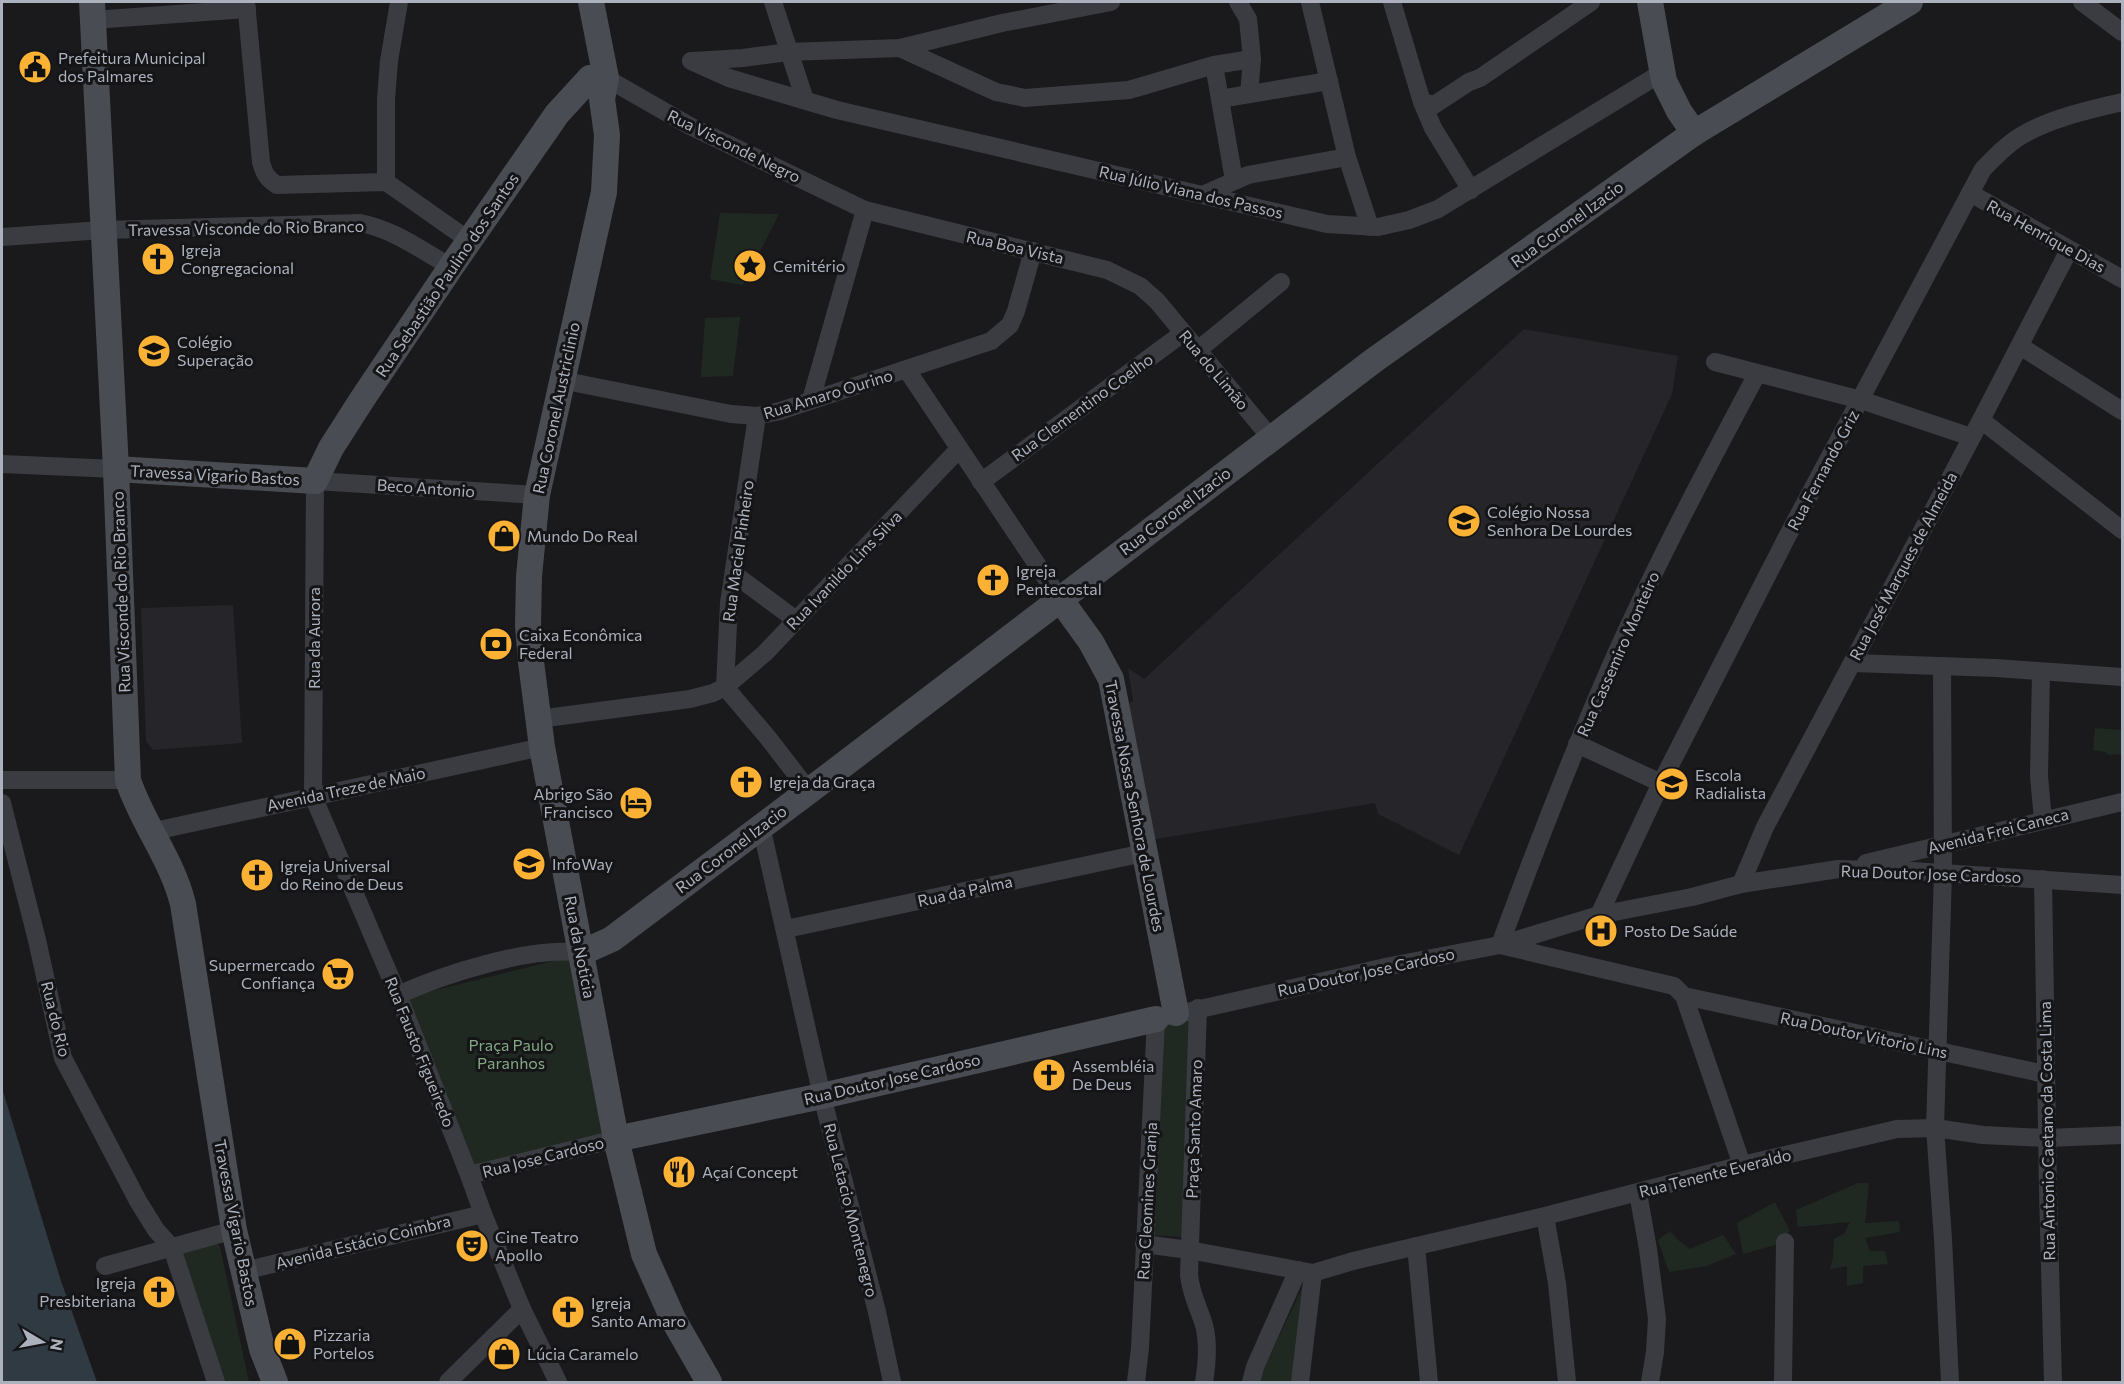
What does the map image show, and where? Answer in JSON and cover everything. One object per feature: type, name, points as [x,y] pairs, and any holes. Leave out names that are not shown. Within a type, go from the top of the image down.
[{"type":"street","points":[[386,182],[386,99],[389,61],[399,2]]},
{"type":"street","points":[[573,2],[599,85]]},
{"type":"street","points":[[591,2],[599,85]]},
{"type":"street","points":[[773,2],[805,100]]},
{"type":"street","points":[[788,52],[900,48],[1002,23],[1111,2]]},
{"type":"street","points":[[1238,2],[1248,19],[1252,59],[1249,94]]},
{"type":"street","points":[[1310,2],[1347,158],[1370,227]]},
{"type":"street","points":[[1393,2],[1422,102],[1433,128],[1471,190]]},
{"type":"street","points":[[1422,102],[1434,105],[1469,82],[1480,78],[1592,2]]},
{"type":"street","points":[[1650,2],[1664,81],[1694,133]]},
{"type":"street","name":"Rua Coronel Izacio","points":[[398,995],[438,979],[512,959],[564,950],[581,953],[612,939],[1373,361],[1694,133],[1910,2]]},
{"type":"street","points":[[2082,2],[2122,32]]},
{"type":"street","points":[[92,11],[247,5],[261,162],[269,180],[277,185],[386,182],[470,241]]},
{"type":"street","name":"Rua Visconde do Rio Branco","points":[[92,11],[116,469],[128,780],[136,803],[177,882],[208,1062]]},
{"type":"street","points":[[900,48],[996,92],[1025,99],[1129,90],[1214,65],[1252,59]]},
{"type":"street","name":"Rua Júlio Viana dos Passos","points":[[788,52],[743,58],[691,61],[729,78],[837,110],[1327,224],[1370,227],[1400,222],[1438,209],[1663,72]]},
{"type":"street","points":[[1214,65],[1234,180]]},
{"type":"street","points":[[1220,99],[1329,81]]},
{"type":"street","name":"Rua Visconde Negro","points":[[599,85],[865,210]]},
{"type":"street","name":"Rua Sebastião Paulino dos Santos","points":[[315,480],[363,398],[557,114],[599,85]]},
{"type":"street","name":"Rua Coronel Austriclinio","points":[[539,719],[528,625],[529,576],[537,495],[604,192],[608,135],[599,85]]},
{"type":"street","name":"Rua Fernando Griz","points":[[1599,915],[1661,783],[1788,535],[1983,169],[2004,148],[2026,133],[2066,116],[2122,102]]},
{"type":"street","points":[[1205,194],[1234,180],[1270,170],[1347,158]]},
{"type":"street","name":"Rua Henrique Dias","points":[[1970,193],[2122,279]]},
{"type":"street","points":[[812,399],[865,210]]},
{"type":"street","name":"Rua Boa Vista","points":[[865,210],[1107,270],[1140,286],[1157,301]]},
{"type":"street","name":"Travessa Visconde do Rio Branco","points":[[2,237],[103,230],[360,223],[376,226],[389,232],[451,267]]},
{"type":"street","name":"Rua José Marques de Almeida","points":[[1741,884],[1765,827],[2069,250]]},
{"type":"street","name":"Rua Amaro Ourino","points":[[561,380],[682,405],[757,416],[780,411],[991,341],[1010,325],[1033,251]]},
{"type":"street","points":[[1198,350],[1281,282]]},
{"type":"street","name":"Rua do Limão","points":[[1157,301],[1271,438]]},
{"type":"street","name":"Rua Clementino Coelho","points":[[981,482],[1184,333]]},
{"type":"street","points":[[2020,346],[2122,411]]},
{"type":"street","points":[[1715,362],[1861,400],[1971,437]]},
{"type":"street","name":"Travessa Nossa Senhora de Lourdes","points":[[907,370],[1091,642],[1111,679],[1177,1014]]},
{"type":"street","name":"Rua Cassemiro Monteiro","points":[[1500,945],[1577,744],[1648,585],[1757,374]]},
{"type":"street","name":"Rua Maciel Pinheiro","points":[[725,687],[727,623],[757,416]]},
{"type":"street","points":[[1981,420],[2122,531]]},
{"type":"street","name":"Rua Ivanildo Lins Silva","points":[[725,687],[765,653],[959,449]]},
{"type":"street","points":[[2,464],[116,469]]},
{"type":"street","name":"Travessa Vigario Bastos","points":[[116,469],[315,480]]},
{"type":"street","name":"Beco Antonio","points":[[315,480],[537,495]]},
{"type":"street","name":"Rua da Aurora","points":[[313,796],[315,480]]},
{"type":"street","points":[[734,574],[796,620]]},
{"type":"street","points":[[1853,663],[2122,676]]},
{"type":"street","points":[[1942,666],[1942,873],[1935,1128],[1950,1383]]},
{"type":"street","points":[[2041,672],[2039,776],[2043,820]]},
{"type":"street","points":[[539,719],[690,699],[725,687],[770,739],[809,791]]},
{"type":"street","name":"Rua da Noticia","points":[[539,719],[542,747],[616,1139],[644,1254],[673,1319],[709,1383]]},
{"type":"street","points":[[1577,744],[1661,783]]},
{"type":"street","name":"Avenida Treze de Maio","points":[[150,832],[542,747]]},
{"type":"street","points":[[2,780],[128,780]]},
{"type":"street","name":"Rua Fausto Figueiredo","points":[[313,796],[398,995],[522,1309],[558,1383]]},
{"type":"street","name":"Avenida Frei Caneca","points":[[1838,869],[2122,802]]},
{"type":"street","name":"Rua do Rio","points":[[2,803],[37,940],[63,1058],[97,1118],[138,1201],[156,1230],[172,1248]]},
{"type":"street","name":"Rua Letacio Montenegro","points":[[761,826],[822,1096],[877,1312],[892,1383]]},
{"type":"street","name":"Rua da Palma","points":[[786,929],[1144,853]]},
{"type":"street","name":"Rua Doutor Jose Cardoso","points":[[616,1139],[822,1096],[1390,966],[1500,945],[1599,915],[1692,897],[1741,884],[1838,869],[1942,873],[2122,885]]},
{"type":"street","name":"Rua Antonio Caetano da Costa Lima","points":[[2043,879],[2045,1074],[2053,1383]]},
{"type":"street","name":"Rua Doutor Vitorio Lins","points":[[1500,945],[1674,986],[1683,996],[2045,1074]]},
{"type":"street","points":[[1683,996],[1742,1165]]},
{"type":"street","name":"Praça Santo Amaro","points":[[1177,1014],[1197,1043],[1189,1250],[1191,1293],[1204,1325],[1207,1349],[1204,1383]]},
{"type":"street","name":"Rua Cleomines Granja","points":[[1136,1383],[1140,1348],[1144,1244],[1177,1014]]},
{"type":"street","name":"Travessa Vigario Bastos","points":[[208,1062],[234,1230],[262,1349],[275,1383]]},
{"type":"street","name":"Rua Tenente Everaldo","points":[[1305,1271],[1545,1216],[1742,1165],[1897,1129],[1935,1128],[1983,1135],[2047,1138],[2122,1135]]},
{"type":"street","name":"Rua Jose Cardoso","points":[[469,1175],[616,1139]]},
{"type":"street","points":[[1638,1192],[1648,1249],[1658,1334],[1650,1383]]},
{"type":"street","name":"Avenida Estácio Coimbra","points":[[243,1271],[483,1214]]},
{"type":"street","points":[[1545,1216],[1557,1283],[1567,1383]]},
{"type":"street","points":[[105,1266],[234,1230]]},
{"type":"street","points":[[1782,1383],[1785,1242]]},
{"type":"street","points":[[1144,1244],[1305,1271]]},
{"type":"street","points":[[1416,1246],[1429,1383]]},
{"type":"street","points":[[172,1248],[216,1383]]},
{"type":"street","points":[[1251,1383],[1255,1367],[1305,1271]]},
{"type":"street","points":[[1300,1383],[1305,1271]]},
{"type":"street","points":[[447,1383],[522,1309]]},
{"type":"shaded area","name":"Colégio Nossa Senhora De Lourdes","points":[[1524,329],[1678,356],[1672,394],[1459,855],[1378,814],[1375,803],[1150,840],[1125,706],[1133,701],[1128,668],[1144,679]]},
{"type":"shaded area","points":[[233,605],[242,743],[153,750],[146,741],[141,608]]},
{"type":"shaded area","points":[[2,1088],[61,1281],[97,1382],[2,1382]]},
{"type":"green space","points":[[720,213],[779,214],[743,285],[710,279]]},
{"type":"green space","points":[[740,317],[733,376],[701,377],[705,318]]},
{"type":"green space","points":[[2095,728],[2122,730],[2122,754],[2109,755],[2106,752],[2093,750]]},
{"type":"green space","name":"Praça Paulo Paranhos","points":[[569,957],[607,1134],[471,1171],[408,997]]},
{"type":"green space","points":[[1193,1018],[1184,1237],[1149,1235],[1163,1023]]},
{"type":"green space","points":[[1858,1183],[1869,1183],[1865,1223],[1899,1221],[1900,1232],[1865,1238],[1870,1251],[1885,1251],[1888,1264],[1863,1266],[1863,1283],[1847,1286],[1847,1266],[1830,1269],[1834,1239],[1844,1234],[1850,1222],[1798,1227],[1796,1210]]},
{"type":"green space","points":[[1775,1202],[1790,1231],[1775,1245],[1743,1254],[1737,1223]]},
{"type":"green space","points":[[1670,1231],[1690,1249],[1723,1235],[1736,1254],[1707,1266],[1669,1272],[1658,1240]]},
{"type":"green space","points":[[214,1240],[220,1247],[249,1382],[219,1382],[177,1253]]},
{"type":"green space","points":[[1304,1284],[1293,1382],[1260,1382],[1261,1374]]},
{"type":"place","name":"Prefeitura Municipal dos Palmares","points":[[35,67]]},
{"type":"place","name":"Igreja Congregacional","points":[[158,259]]},
{"type":"place","name":"Cemitério","points":[[750,266]]},
{"type":"place","name":"Colégio Superação","points":[[154,351]]},
{"type":"place","name":"Colégio Nossa Senhora De Lourdes","points":[[1464,521]]},
{"type":"place","name":"Mundo Do Real","points":[[504,536]]},
{"type":"place","name":"Igreja Pentecostal","points":[[993,580]]},
{"type":"place","name":"Caixa Econômica Federal","points":[[496,644]]},
{"type":"place","name":"Igreja da Graça","points":[[746,782]]},
{"type":"place","name":"Escola Radialista","points":[[1672,784]]},
{"type":"place","name":"Abrigo São Francisco","points":[[636,803]]},
{"type":"place","name":"InfoWay","points":[[529,864]]},
{"type":"place","name":"Igreja Universal do Reino de Deus","points":[[257,875]]},
{"type":"place","name":"Posto De Saúde","points":[[1601,931]]},
{"type":"place","name":"Supermercado Confiança","points":[[338,974]]},
{"type":"place","name":"Assembléia De Deus","points":[[1049,1075]]},
{"type":"place","name":"Açaí Concept","points":[[679,1172]]},
{"type":"place","name":"Cine Teatro Apollo","points":[[472,1246]]},
{"type":"place","name":"Igreja Presbiteriana","points":[[159,1292]]},
{"type":"place","name":"Igreja Santo Amaro","points":[[568,1312]]},
{"type":"place","name":"Pizzaria Portelos","points":[[290,1344]]},
{"type":"place","name":"Lúcia Caramelo","points":[[504,1354]]}]
